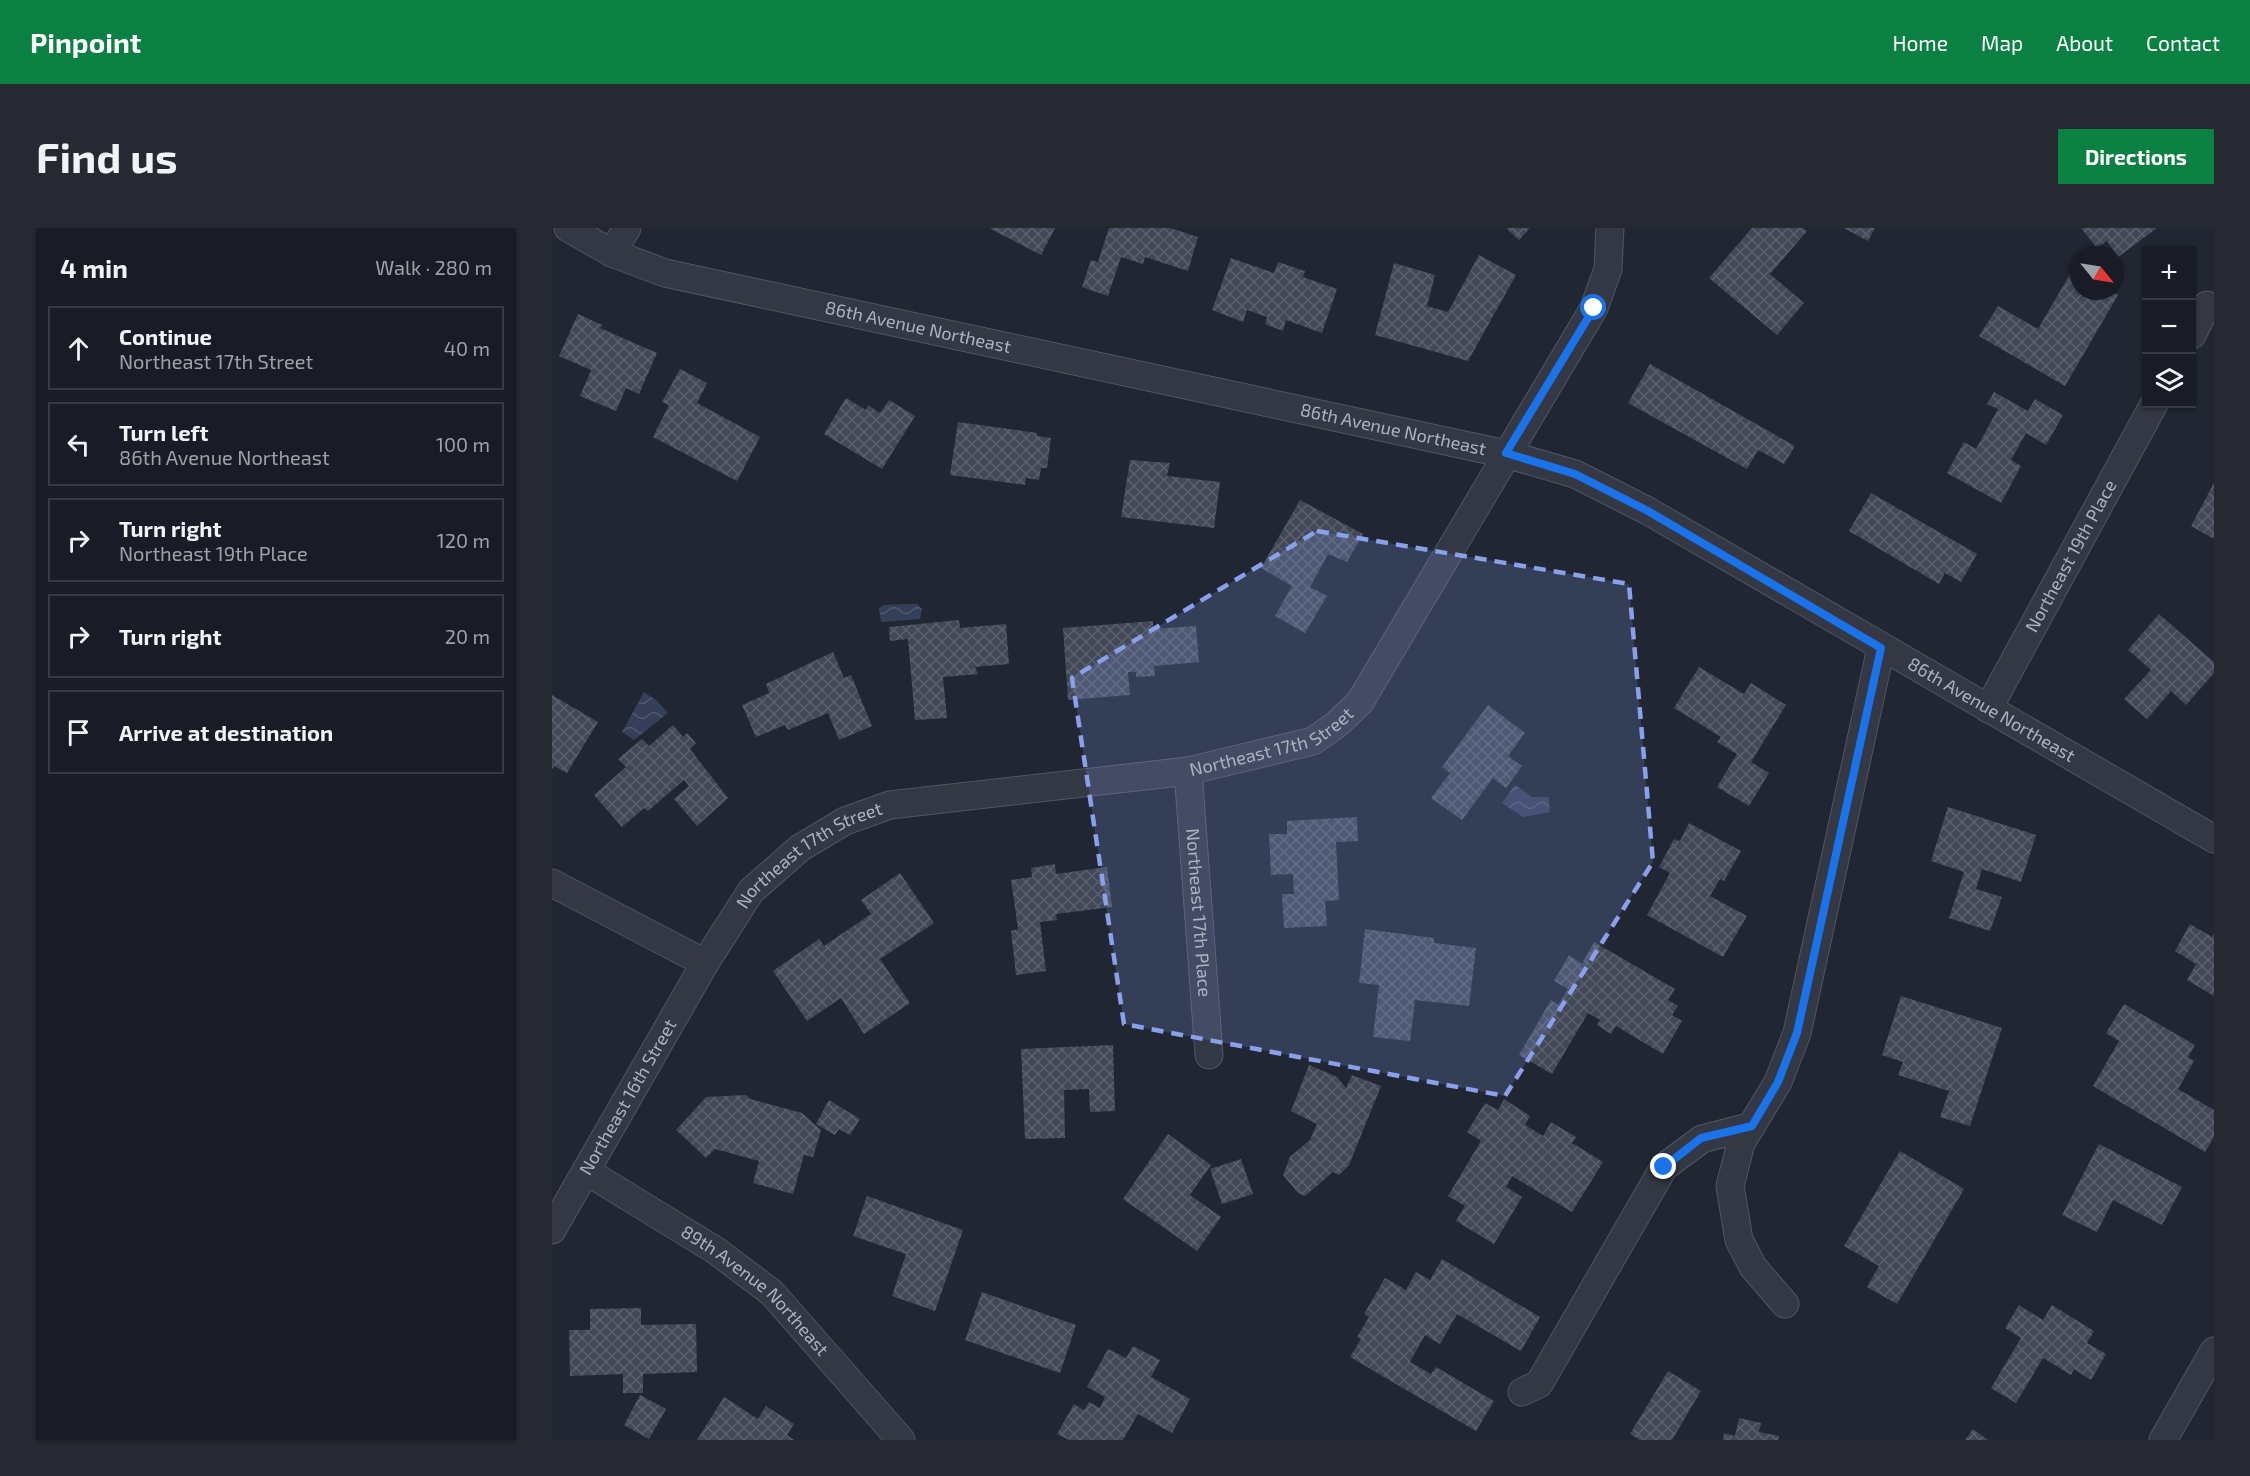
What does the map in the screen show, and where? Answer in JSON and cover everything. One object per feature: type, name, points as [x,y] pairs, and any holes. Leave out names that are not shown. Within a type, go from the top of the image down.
[{"type":"street","name":"86th Avenue Northeast","points":[[568,228],[612,253],[665,273],[1506,453],[1575,474],[1648,511],[1881,648],[2214,838]]},
{"type":"street","points":[[612,253],[627,228]]},
{"type":"street","name":"Northeast 17th Street","points":[[705,963],[751,891],[800,848],[845,821],[890,805],[1188,771],[1313,741],[1337,724],[1360,702],[1594,308],[1608,269],[1610,228]]},
{"type":"street","points":[[2196,327],[2207,305]]},
{"type":"street","name":"Northeast 19th Place","points":[[1988,709],[2152,408]]},
{"type":"street","points":[[1785,1304],[1753,1267],[1739,1240],[1730,1186],[1742,1143],[1778,1082],[1797,1033],[1881,648]]},
{"type":"street","name":"Northeast 17th Place","points":[[1188,771],[1209,1055]]},
{"type":"street","points":[[552,883],[705,963]]},
{"type":"street","name":"Northeast 16th Street","points":[[552,1230],[705,963]]},
{"type":"street","points":[[1522,1392],[1539,1384],[1664,1167],[1701,1138],[1752,1126]]},
{"type":"street","name":"89th Avenue Northeast","points":[[586,1171],[715,1250],[772,1293],[901,1440]]},
{"type":"street","points":[[2163,1440],[2214,1352]]},
{"type":"highlighted area","points":[[1317,531],[1629,584],[1653,862],[1505,1096],[1124,1024],[1072,678]]},
{"type":"water","points":[[917,604],[922,609],[920,619],[881,622],[879,608],[884,605]]},
{"type":"water","points":[[644,692],[656,700],[668,713],[634,740],[622,732]]},
{"type":"water","points":[[1515,785],[1532,797],[1549,797],[1550,812],[1523,817],[1502,803]]},
{"type":"building","points":[[989,228],[1055,228],[1041,255]]},
{"type":"building","points":[[1109,228],[1170,228],[1198,237],[1188,271],[1145,257],[1143,264],[1121,257],[1108,296],[1082,287],[1091,260],[1098,262]]},
{"type":"building","points":[[1506,228],[1530,228],[1519,240]]},
{"type":"building","points":[[1752,228],[1803,228],[1807,231],[1770,274],[1804,303],[1777,335],[1709,278]]},
{"type":"building","points":[[1844,228],[1875,228],[1868,241]]},
{"type":"building","points":[[2081,228],[2157,228],[2124,253],[2124,246],[2110,246],[2107,241],[2095,246]]},
{"type":"building","points":[[1479,255],[1516,275],[1468,361],[1375,335],[1394,263],[1435,275],[1427,306],[1448,312]]},
{"type":"building","points":[[1231,258],[1274,273],[1278,262],[1305,271],[1303,277],[1337,289],[1322,333],[1286,320],[1283,331],[1265,324],[1267,317],[1247,310],[1243,322],[1212,310]]},
{"type":"building","points":[[2070,274],[2070,300],[2115,300],[2065,386],[1979,336],[1998,306],[2038,329]]},
{"type":"building","points":[[578,314],[602,325],[600,328],[657,353],[639,394],[626,388],[616,411],[580,396],[591,370],[559,356]]},
{"type":"building","points":[[1650,364],[1795,446],[1784,464],[1758,450],[1747,469],[1628,403]]},
{"type":"building","points":[[680,369],[707,383],[697,403],[760,437],[737,481],[653,437],[669,405],[662,402]]},
{"type":"building","points":[[1994,392],[2028,411],[2035,399],[2063,415],[2046,445],[2026,433],[2011,460],[2021,466],[2001,503],[1947,473],[1964,442],[1976,449],[1998,409],[1987,404]]},
{"type":"building","points":[[846,398],[866,410],[868,405],[880,413],[889,400],[915,416],[882,469],[824,434]]},
{"type":"building","points":[[958,422],[1037,433],[1037,436],[1051,438],[1047,468],[1041,468],[1039,480],[1026,478],[1025,485],[950,475]]},
{"type":"building","points":[[1130,460],[1170,463],[1167,476],[1220,482],[1214,528],[1121,517]]},
{"type":"building","points":[[2214,483],[2214,539],[2191,526]]},
{"type":"building","points":[[1871,493],[1977,554],[1961,582],[1945,573],[1939,584],[1849,531]]},
{"type":"building","points":[[1300,500],[1363,534],[1347,562],[1328,554],[1310,587],[1327,596],[1305,633],[1275,616],[1292,586],[1261,568]]},
{"type":"building","points":[[2159,614],[2214,662],[2214,673],[2186,705],[2171,691],[2147,719],[2124,699],[2151,670],[2128,650]]},
{"type":"building","points":[[959,620],[960,628],[1006,624],[1009,664],[975,667],[978,674],[943,677],[947,718],[915,720],[908,639],[890,641],[889,627]]},
{"type":"building","points":[[1153,621],[1153,629],[1196,626],[1199,662],[1154,666],[1155,676],[1136,677],[1136,672],[1128,672],[1130,695],[1068,700],[1063,628]]},
{"type":"building","points":[[833,652],[844,678],[851,675],[872,726],[839,740],[828,713],[788,730],[785,725],[756,737],[742,705],[769,693],[766,684]]},
{"type":"building","points":[[1699,667],[1744,694],[1751,683],[1786,705],[1751,762],[1769,773],[1749,806],[1717,787],[1737,754],[1717,742],[1721,737],[1674,708]]},
{"type":"building","points":[[552,695],[598,722],[567,773],[554,766],[552,769]]},
{"type":"building","points":[[1488,705],[1525,733],[1508,756],[1522,766],[1506,788],[1493,778],[1462,820],[1431,798],[1450,773],[1442,767]]},
{"type":"building","points":[[673,725],[683,737],[687,733],[696,743],[690,749],[728,798],[697,826],[674,799],[689,786],[684,780],[648,811],[644,808],[622,827],[594,795],[626,767],[618,759],[642,739],[649,746]]},
{"type":"building","points":[[1948,807],[2036,835],[2021,882],[1982,869],[1976,889],[2002,897],[1990,931],[1949,918],[1964,872],[1931,861]]},
{"type":"building","points":[[1357,817],[1358,841],[1336,842],[1339,900],[1325,901],[1327,926],[1284,928],[1282,894],[1294,894],[1293,874],[1271,875],[1269,834],[1287,834],[1287,821]]},
{"type":"building","points":[[1689,823],[1741,851],[1724,881],[1720,879],[1710,896],[1747,916],[1723,957],[1647,915],[1670,873],[1659,867],[1674,839],[1680,841]]},
{"type":"building","points":[[1055,864],[1056,874],[1107,867],[1112,907],[1056,914],[1057,920],[1040,922],[1046,971],[1016,975],[1011,931],[1018,929],[1011,880],[1032,877],[1031,868]]},
{"type":"building","points":[[900,873],[934,923],[880,959],[910,1003],[864,1034],[841,998],[807,1021],[773,971],[819,939],[824,946],[871,914],[861,900]]},
{"type":"building","points":[[2190,924],[2212,937],[2214,933],[2214,996],[2187,980],[2196,964],[2175,951]]},
{"type":"building","points":[[1365,929],[1434,938],[1434,943],[1476,948],[1469,1006],[1415,1000],[1410,1041],[1373,1037],[1379,985],[1359,983]]},
{"type":"building","points":[[1594,942],[1675,989],[1668,1000],[1678,1006],[1672,1015],[1682,1021],[1663,1054],[1616,1026],[1611,1034],[1597,1025],[1600,1020],[1588,1013],[1552,1074],[1519,1055],[1551,1000],[1558,1005],[1568,989],[1554,981],[1569,955],[1582,964]]},
{"type":"building","points":[[1901,996],[2002,1028],[1970,1126],[1940,1117],[1949,1091],[1898,1075],[1903,1062],[1882,1055]]},
{"type":"building","points":[[2124,1004],[2195,1045],[2188,1057],[2194,1061],[2178,1089],[2214,1110],[2214,1137],[2205,1152],[2093,1086],[2119,1041],[2106,1033]]},
{"type":"building","points":[[1113,1045],[1115,1111],[1090,1112],[1089,1089],[1064,1090],[1065,1138],[1025,1139],[1021,1049]]},
{"type":"building","points":[[1309,1065],[1337,1077],[1346,1088],[1352,1075],[1381,1086],[1349,1165],[1339,1175],[1333,1172],[1305,1196],[1298,1193],[1283,1175],[1290,1157],[1310,1140],[1317,1124],[1291,1111]]},
{"type":"building","points":[[746,1095],[750,1099],[802,1113],[821,1130],[813,1157],[804,1155],[793,1194],[753,1183],[759,1161],[715,1149],[706,1158],[676,1130],[706,1097]]},
{"type":"building","points":[[1504,1099],[1530,1116],[1525,1125],[1543,1136],[1551,1122],[1576,1137],[1572,1143],[1603,1162],[1572,1212],[1512,1176],[1506,1187],[1522,1197],[1494,1244],[1456,1221],[1465,1206],[1448,1196],[1481,1141],[1467,1132],[1485,1103],[1498,1110]]},
{"type":"building","points":[[829,1100],[860,1119],[850,1135],[839,1129],[835,1135],[816,1124]]},
{"type":"building","points":[[1168,1134],[1211,1165],[1190,1195],[1221,1217],[1197,1251],[1123,1199]]},
{"type":"building","points":[[2099,1144],[2182,1187],[2162,1225],[2113,1200],[2097,1232],[2062,1215]]},
{"type":"building","points":[[1900,1151],[1964,1189],[1897,1304],[1867,1287],[1879,1266],[1844,1246]]},
{"type":"building","points":[[1241,1159],[1253,1194],[1222,1204],[1210,1169]]},
{"type":"building","points":[[867,1196],[963,1230],[935,1311],[892,1296],[906,1254],[853,1236]]},
{"type":"building","points":[[1442,1259],[1540,1317],[1521,1351],[1457,1314],[1440,1344],[1425,1335],[1410,1362],[1431,1374],[1436,1367],[1494,1401],[1476,1431],[1350,1357],[1361,1339],[1357,1337],[1369,1317],[1364,1314],[1385,1278],[1406,1290],[1416,1272],[1430,1280]]},
{"type":"building","points":[[982,1292],[1076,1325],[1060,1373],[965,1340]]},
{"type":"building","points":[[2019,1305],[2043,1320],[2052,1305],[2094,1331],[2087,1343],[2106,1354],[2091,1380],[2074,1369],[2071,1375],[2043,1358],[2016,1403],[1991,1388],[2021,1338],[2005,1328]]},
{"type":"building","points":[[641,1308],[641,1325],[696,1324],[697,1372],[643,1374],[643,1393],[623,1393],[623,1374],[570,1376],[569,1330],[590,1330],[590,1309]]},
{"type":"building","points":[[1133,1346],[1160,1360],[1151,1377],[1190,1399],[1172,1433],[1138,1414],[1123,1440],[1069,1440],[1057,1434],[1074,1404],[1084,1410],[1089,1402],[1100,1408],[1105,1397],[1087,1387],[1108,1349],[1126,1358]]},
{"type":"building","points":[[1668,1371],[1701,1391],[1672,1440],[1640,1440],[1630,1434]]},
{"type":"building","points":[[640,1395],[666,1409],[649,1439],[624,1425]]},
{"type":"building","points":[[724,1397],[758,1419],[766,1406],[794,1424],[787,1435],[794,1440],[697,1440]]},
{"type":"building","points":[[1739,1418],[1761,1423],[1759,1432],[1779,1436],[1778,1440],[1723,1440],[1724,1433],[1735,1436]]},
{"type":"building","points":[[1973,1429],[1988,1440],[1965,1440]]},
{"type":"route","points":[[1594,308],[1506,453],[1575,474],[1648,511],[1881,648],[1820,937],[1797,1033],[1778,1082],[1752,1126],[1701,1138],[1664,1167]]}]
